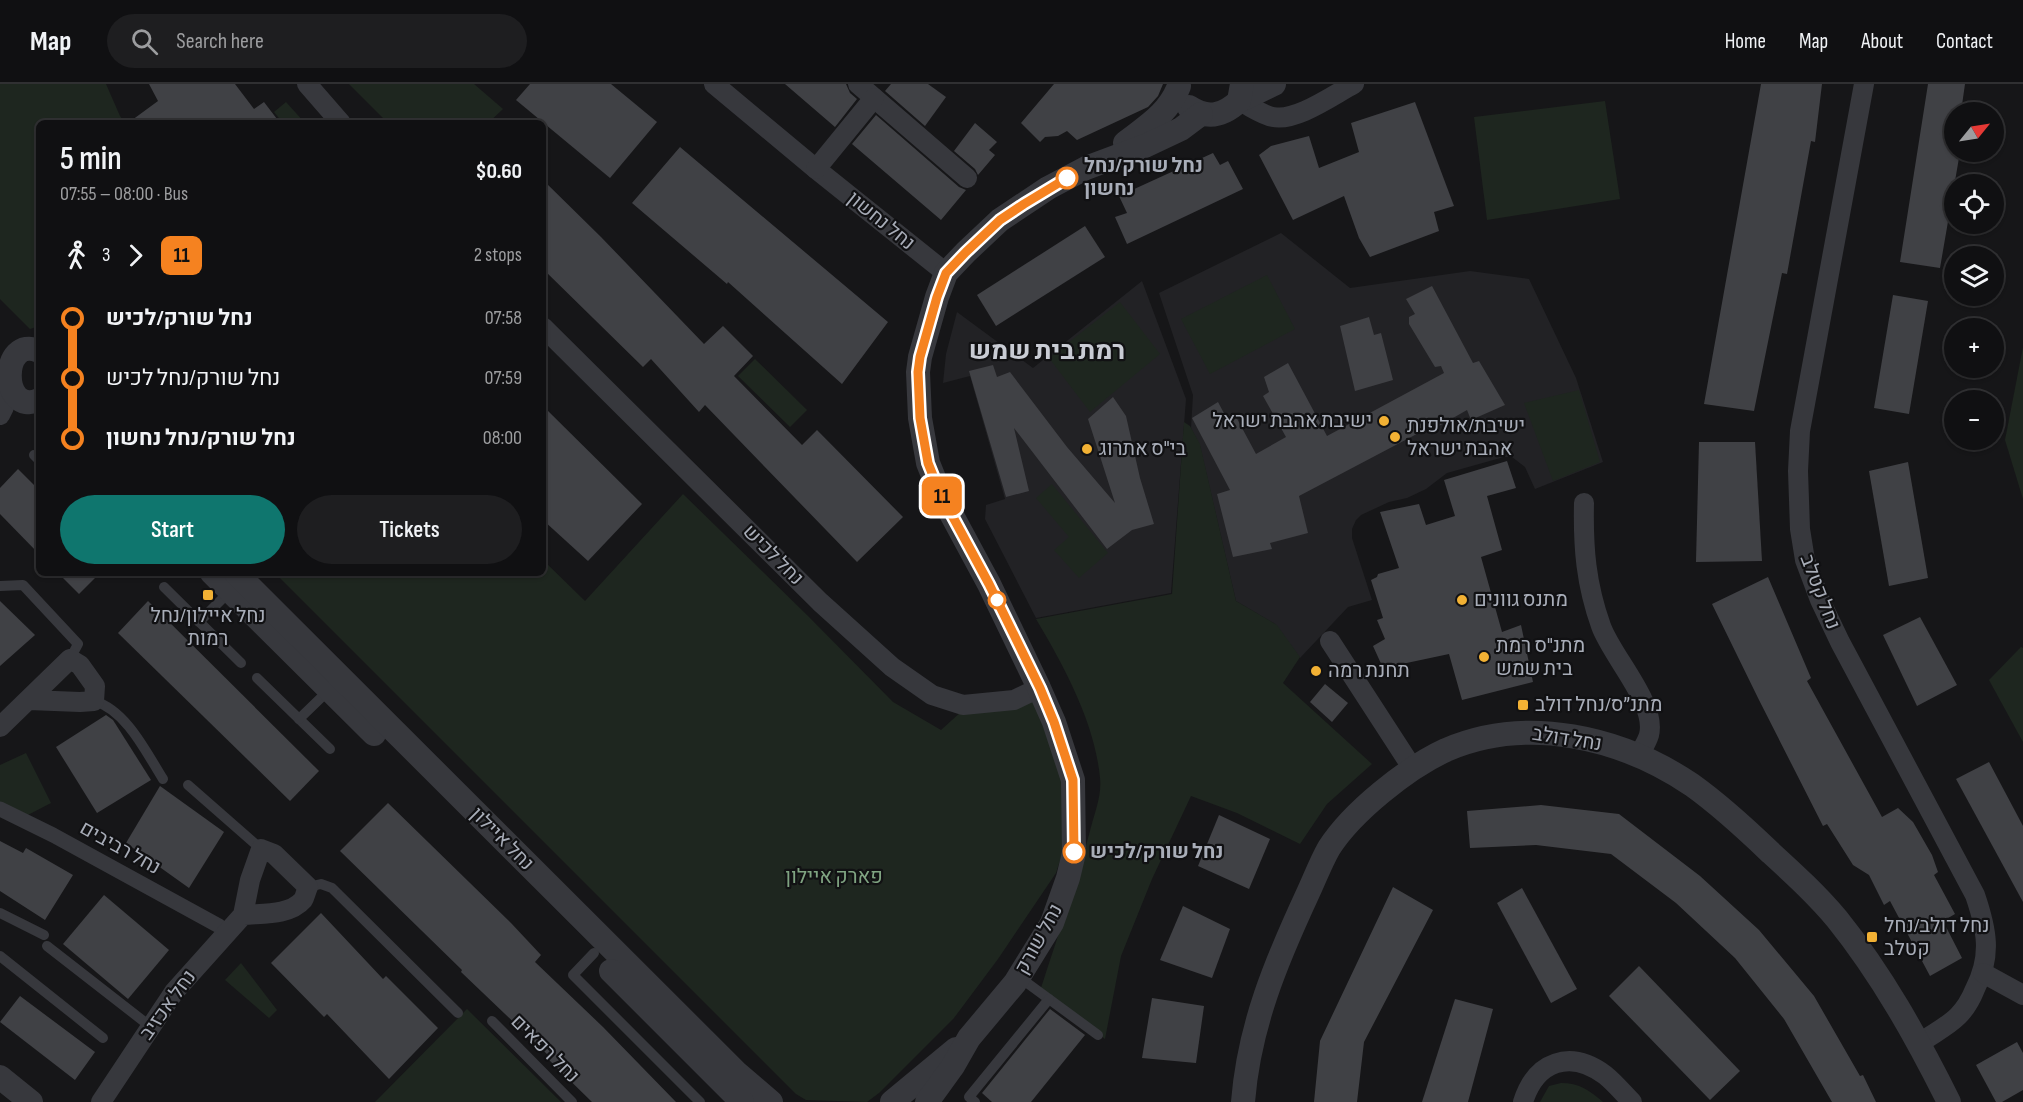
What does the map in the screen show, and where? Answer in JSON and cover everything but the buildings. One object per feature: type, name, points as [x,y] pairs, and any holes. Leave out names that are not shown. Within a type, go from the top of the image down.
[{"type":"street","points":[[307,84],[338,120]]},
{"type":"street","name":"נחל נחשון","points":[[714,84],[946,273]]},
{"type":"street","points":[[858,84],[967,178]]},
{"type":"street","points":[[1179,85],[1185,103],[1201,114],[1209,116],[1223,113],[1241,92],[1274,84]]},
{"type":"street","points":[[1241,92],[1271,117],[1282,118],[1294,116],[1354,84]]},
{"type":"street","name":"נחל קטלב","points":[[1864,84],[1800,431],[1798,471],[1800,529],[1805,560],[1820,600],[1840,642],[1976,896],[1986,938],[1983,973],[1966,1007],[1957,1017],[1920,1043]]},
{"type":"street","name":"נחל שורק","points":[[1110,157],[1167,109],[1179,85]]},
{"type":"street","points":[[816,169],[874,98]]},
{"type":"street","name":"נחל שורק","points":[[927,1102],[953,1066],[969,1038],[1018,977],[1052,923],[1074,853],[1073,780],[1054,722],[1040,688],[989,584],[940,493],[928,463],[920,418],[918,372],[920,357],[946,273],[992,228],[1024,204],[1086,168],[1110,157],[1145,146],[1181,129],[1201,114]]},
{"type":"street","name":"נחל לכיש","points":[[546,330],[820,602],[892,667],[932,694],[963,705],[1014,700],[1040,688]]},
{"type":"street","points":[[4,363],[23,350],[36,351]]},
{"type":"street","points":[[4,363],[11,396],[25,402],[36,400]]},
{"type":"street","points":[[0,415],[4,407],[4,363]]},
{"type":"street","points":[[1584,503],[1583,545],[1592,598],[1602,630],[1645,707],[1649,721],[1649,735],[1639,756]]},
{"type":"street","name":"נחל איילון","points":[[219,576],[233,582],[736,1072],[771,1102]]},
{"type":"street","name":"נחל איילון","points":[[233,582],[329,690],[742,1102]]},
{"type":"street","points":[[1330,641],[1413,769]]},
{"type":"street","points":[[0,728],[70,658],[80,665],[95,686],[94,701],[29,700]]},
{"type":"street","name":"נחל דולב","points":[[1243,1102],[1245,1075],[1258,1016],[1278,960],[1329,849],[1346,827],[1377,798],[1413,769],[1434,756],[1485,737],[1535,732],[1579,737],[1639,756],[1692,785],[1730,814],[1799,879],[1836,918],[1871,965],[1920,1043],[1949,1102]]},
{"type":"street","name":"נחל רביבים","points":[[0,809],[53,835],[219,926]]},
{"type":"street","points":[[261,849],[274,854],[308,887],[304,900],[281,912],[243,915],[250,880],[261,849]]},
{"type":"street","name":"נחל אכזיב","points":[[101,1102],[174,993],[243,915]]},
{"type":"street","points":[[1983,973],[2023,995]]},
{"type":"street","name":"נחל שורק","points":[[892,1102],[969,1038]]},
{"type":"street","points":[[1523,1102],[1529,1087],[1538,1075],[1555,1062],[1569,1061],[1583,1064],[1603,1074],[1632,1102]]},
{"type":"street","points":[[0,1077],[27,1101]]},
{"type":"lane","points":[[199,622],[233,582]]},
{"type":"lane","points":[[0,586],[23,585],[36,598],[78,644],[70,658]]},
{"type":"lane","points":[[164,587],[241,663]]},
{"type":"lane","points":[[257,678],[330,749]]},
{"type":"lane","points":[[299,719],[329,690]]},
{"type":"lane","points":[[94,701],[105,704],[127,725],[163,779]]},
{"type":"lane","points":[[188,785],[261,849]]},
{"type":"lane","points":[[308,887],[321,884],[332,888],[458,1013]]},
{"type":"lane","points":[[0,913],[46,940],[151,1027]]},
{"type":"lane","points":[[594,953],[573,975],[699,1102]]},
{"type":"lane","points":[[0,956],[103,1038]]},
{"type":"lane","points":[[1018,977],[1098,1035]]},
{"type":"lane","points":[[975,1102],[969,1097],[1048,999]]},
{"type":"lane","name":"נחל רפאים","points":[[492,1021],[572,1102]]},
{"type":"shaded area","name":"ישיבת/אולפנת אהבת ישראל","points":[[1281,233],[1350,288],[1470,271],[1529,279],[1576,378],[1603,462],[1535,489],[1525,467],[1512,457],[1504,457],[1447,473],[1426,489],[1361,515],[1352,529],[1352,538],[1372,600],[1348,607],[1300,658],[1275,624],[1236,601],[1200,446],[1191,428],[1193,395],[1159,293]]},
{"type":"shaded area","name":"בי\"ס אתרוג","points":[[1142,281],[1186,399],[1171,593],[1036,618],[985,519],[986,505],[1005,499],[970,376],[943,383],[946,354],[957,312],[1033,368]]},
{"type":"green space","points":[[0,84],[106,84],[123,120],[36,120],[36,327],[30,329],[0,299]]},
{"type":"green space","points":[[349,84],[474,84],[503,109],[491,120],[385,120]]},
{"type":"green space","points":[[1605,101],[1620,199],[1487,220],[1474,117]]},
{"type":"green space","points":[[286,102],[302,120],[281,120],[274,112]]},
{"type":"green space","points":[[1267,275],[1295,329],[1210,374],[1181,319]]},
{"type":"green space","points":[[1120,302],[1160,354],[1090,412],[1049,358]]},
{"type":"green space","points":[[2023,347],[2023,499],[2005,440]]},
{"type":"green space","points":[[755,359],[807,410],[790,427],[738,376]]},
{"type":"green space","points":[[1579,390],[1600,462],[1553,481],[1524,403]]},
{"type":"green space","points":[[1184,422],[1190,426],[1200,444],[1236,601],[1277,625],[1300,657],[1283,683],[1372,764],[1327,804],[1300,844],[1237,813],[1191,796],[1152,879],[1121,956],[1105,1039],[1041,988],[1080,868],[1098,803],[1100,784],[1097,757],[1085,716],[1067,675],[1036,619],[1172,594]]},
{"type":"green space","points":[[1052,484],[1108,553],[1079,578],[1054,550],[1069,537],[1036,498]]},
{"type":"green space","name":"פארק איילון","points":[[683,494],[893,702],[941,730],[962,711],[1033,698],[1063,782],[1063,851],[1056,873],[998,959],[954,1018],[879,1093],[867,1102],[806,1100],[796,1094],[278,576],[546,576],[546,563],[585,601]]},
{"type":"green space","points":[[2021,647],[2023,648],[2023,742],[1989,680]]},
{"type":"green space","points":[[26,753],[51,803],[24,817],[0,805],[0,765]]},
{"type":"green space","points":[[241,963],[277,1010],[269,1018],[225,980]]},
{"type":"green space","points":[[467,1009],[561,1102],[375,1102]]},
{"type":"green space","points":[[1561,1083],[1584,1088],[1603,1102],[1540,1102],[1549,1086]]},
{"type":"bus line","name":"11","points":[[1067,178],[1000,220],[946,273],[920,357],[918,372],[920,418],[928,463],[940,493],[989,584],[1040,688],[1073,780],[1074,852]]},
{"type":"place","name":"נחל שורק/נחל נחשון","points":[[1067,178]]},
{"type":"place","name":"ישיבת אהבת ישראל","points":[[1384,421]]},
{"type":"place","name":"ישיבת/אולפנת אהבת ישראל","points":[[1395,437]]},
{"type":"place","name":"בי\"ס אתרוג","points":[[1087,449]]},
{"type":"place","name":"נחל איילון/נחל רמות","points":[[208,595]]},
{"type":"place","name":"מתנס גוונים","points":[[1462,600]]},
{"type":"place","name":"מתנ\"ס רמת בית שמש","points":[[1484,657]]},
{"type":"place","name":"תחנת רמה","points":[[1316,671]]},
{"type":"place","name":"מתנ״ס/נחל דולב","points":[[1523,705]]},
{"type":"place","name":"נחל שורק/לכיש","points":[[1074,852]]},
{"type":"place","name":"נחל דולב/נחל קטלב","points":[[1872,937]]},
{"type":"district","name":"רמת בית שמש","points":[[1047,351]]}]
